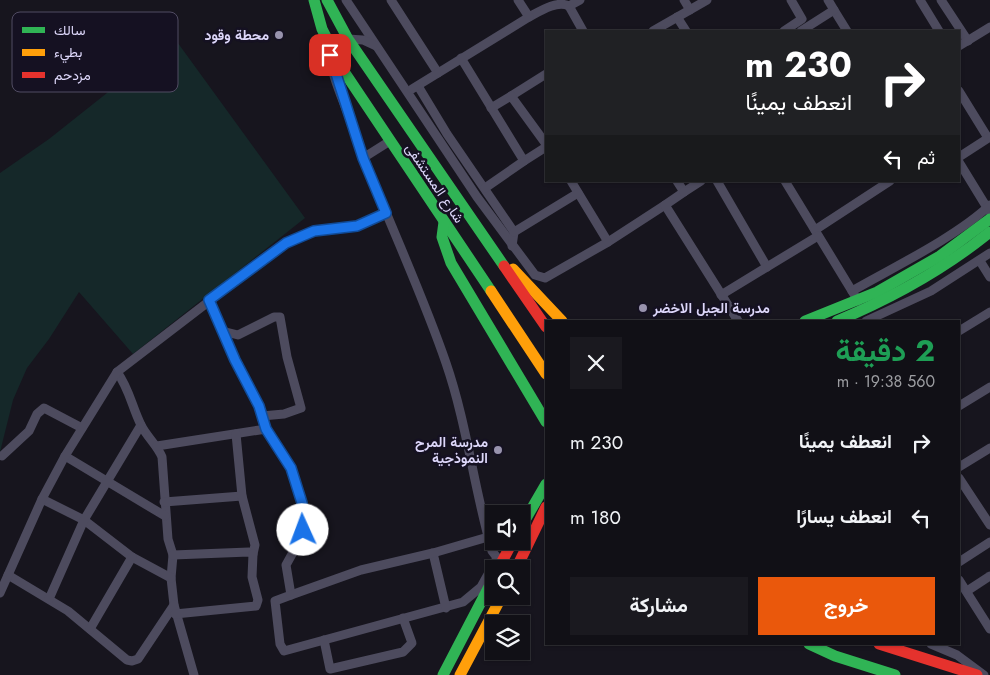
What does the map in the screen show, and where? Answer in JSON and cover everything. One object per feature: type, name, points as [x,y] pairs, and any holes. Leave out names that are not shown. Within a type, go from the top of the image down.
[{"type":"main road","points":[[306,0],[315,4]]},
{"type":"main road","name":"شارع المستشفى","points":[[327,0],[348,39],[545,326]]},
{"type":"main road","name":"شارع المستشفى","points":[[315,4],[330,46],[343,70],[545,373]]},
{"type":"main road","points":[[412,176],[432,162]]},
{"type":"main road","points":[[840,316],[858,301],[940,256],[989,211]]},
{"type":"main road","points":[[444,222],[443,243],[451,263],[545,420]]},
{"type":"main road","points":[[812,320],[840,316],[910,288],[949,264],[990,232]]},
{"type":"main road","points":[[492,249],[535,290],[561,320]]},
{"type":"main road","points":[[530,512],[545,486]]},
{"type":"main road","points":[[520,560],[545,509]]},
{"type":"main road","points":[[443,675],[485,594]]},
{"type":"main road","points":[[460,675],[497,605]]},
{"type":"main road","points":[[811,645],[835,656],[895,675]]},
{"type":"main road","points":[[882,645],[977,675]]},
{"type":"street","points":[[346,0],[376,46],[409,91],[476,197],[512,246],[540,278],[545,278],[608,242],[699,182]]},
{"type":"street","points":[[391,0],[438,72]]},
{"type":"street","points":[[518,0],[529,17]]},
{"type":"street","points":[[569,6],[580,0]]},
{"type":"street","points":[[684,0],[690,10]]},
{"type":"street","points":[[655,30],[707,0]]},
{"type":"street","points":[[786,30],[802,20],[791,0]]},
{"type":"street","points":[[828,0],[847,30]]},
{"type":"street","points":[[920,0],[937,30]]},
{"type":"street","points":[[941,0],[968,40]]},
{"type":"street","points":[[409,91],[529,17],[557,3],[564,3],[569,6],[581,30]]},
{"type":"street","points":[[803,30],[834,10]]},
{"type":"street","points":[[677,17],[685,30]]},
{"type":"street","points":[[960,45],[990,27]]},
{"type":"street","points":[[348,39],[363,40],[376,46]]},
{"type":"street","points":[[330,46],[334,74],[363,158],[422,296],[447,365],[461,414],[485,524]]},
{"type":"street","points":[[461,58],[524,161]]},
{"type":"street","points":[[491,108],[545,75]]},
{"type":"street","points":[[418,86],[447,134],[514,232],[512,246]]},
{"type":"street","points":[[960,94],[989,137],[960,156]]},
{"type":"street","points":[[485,188],[524,161],[545,142],[511,96]]},
{"type":"street","points":[[363,158],[390,141]]},
{"type":"street","points":[[852,291],[989,211],[960,164]]},
{"type":"street","points":[[678,182],[684,192]]},
{"type":"street","points":[[718,182],[767,267]]},
{"type":"street","points":[[789,182],[816,233],[858,301]]},
{"type":"street","points":[[721,295],[767,267],[889,182]]},
{"type":"street","points":[[514,232],[576,185],[608,242]]},
{"type":"street","points":[[665,205],[737,320]]},
{"type":"street","points":[[0,593],[42,499],[65,456],[117,372],[286,243],[314,231],[357,226],[386,213]]},
{"type":"street","points":[[868,320],[931,291],[990,253]]},
{"type":"street","points":[[980,261],[990,277]]},
{"type":"street","points":[[209,300],[262,416],[266,429],[291,468],[302,503],[301,538],[286,565],[290,595]]},
{"type":"street","points":[[960,330],[990,312]]},
{"type":"street","points":[[222,332],[238,335],[274,317],[280,317],[287,357],[301,408],[284,414],[262,416]]},
{"type":"street","points":[[117,372],[128,390],[141,425],[150,440],[157,446],[162,458],[165,516],[168,539],[173,555],[171,578],[175,609],[194,675]]},
{"type":"street","points":[[960,405],[990,387]]},
{"type":"street","points":[[2,456],[29,431],[38,414],[44,408],[82,428]]},
{"type":"street","points":[[49,599],[84,520],[108,483],[126,447],[141,425]]},
{"type":"street","points":[[157,446],[236,434],[254,429],[266,429]]},
{"type":"street","points":[[175,609],[256,606],[258,600],[252,577],[255,545],[242,496],[236,434]]},
{"type":"street","points":[[960,466],[990,448]]},
{"type":"street","points":[[65,456],[165,516]]},
{"type":"street","points":[[960,479],[988,519]]},
{"type":"street","points":[[164,502],[242,496]]},
{"type":"street","points":[[42,499],[84,520],[132,557],[171,578]]},
{"type":"street","points":[[485,539],[361,570],[275,601],[282,649],[287,652],[403,618],[446,608],[474,595],[485,582]]},
{"type":"street","points":[[960,561],[990,542]]},
{"type":"street","points":[[173,555],[249,552],[253,554]]},
{"type":"street","points":[[434,553],[446,608]]},
{"type":"street","points":[[90,629],[132,557]]},
{"type":"street","points":[[8,575],[68,611],[127,660],[138,659],[175,609]]},
{"type":"street","points":[[990,576],[962,587],[990,629]]},
{"type":"street","points":[[324,640],[330,669],[403,652],[412,643],[403,618]]},
{"type":"street","points":[[934,645],[957,654],[984,675]]},
{"type":"green space","points":[[178,43],[305,218],[133,354],[79,292],[49,339],[27,368],[13,400],[0,452],[0,173],[49,139],[108,92],[178,92]]},
{"type":"traffic: fast","points":[[314,0],[322,29],[343,70],[491,291]]},
{"type":"traffic: fast","points":[[327,0],[348,39],[504,266]]},
{"type":"traffic: fast","points":[[807,320],[877,292],[940,256],[990,219]]},
{"type":"traffic: fast","points":[[444,222],[442,237],[451,263],[545,420]]},
{"type":"traffic: fast","points":[[839,320],[878,303],[935,271],[990,232]]},
{"type":"traffic: fast","points":[[530,512],[545,486]]},
{"type":"traffic: fast","points":[[443,675],[485,594]]},
{"type":"traffic: fast","points":[[811,645],[835,656],[895,675]]},
{"type":"traffic: slow","points":[[513,269],[561,320]]},
{"type":"traffic: slow","points":[[491,291],[545,372]]},
{"type":"traffic: slow","points":[[460,675],[497,605]]},
{"type":"traffic: jam","points":[[504,266],[545,326]]},
{"type":"traffic: jam","points":[[520,560],[545,509]]},
{"type":"traffic: jam","points":[[503,560],[508,550]]},
{"type":"traffic: jam","points":[[882,645],[977,675]]},
{"type":"place","name":"محطة وقود","points":[[279,35]]},
{"type":"place","name":"مدرسة الجبل الاخضر","points":[[643,308]]},
{"type":"place","name":"مدرسة المرح النموذجية","points":[[498,450]]},
{"type":"route","points":[[303,530],[302,503],[291,468],[266,429],[259,406],[235,360],[209,300],[286,243],[314,231],[336,230],[357,226],[386,213],[363,158],[334,74],[330,55]]}]
